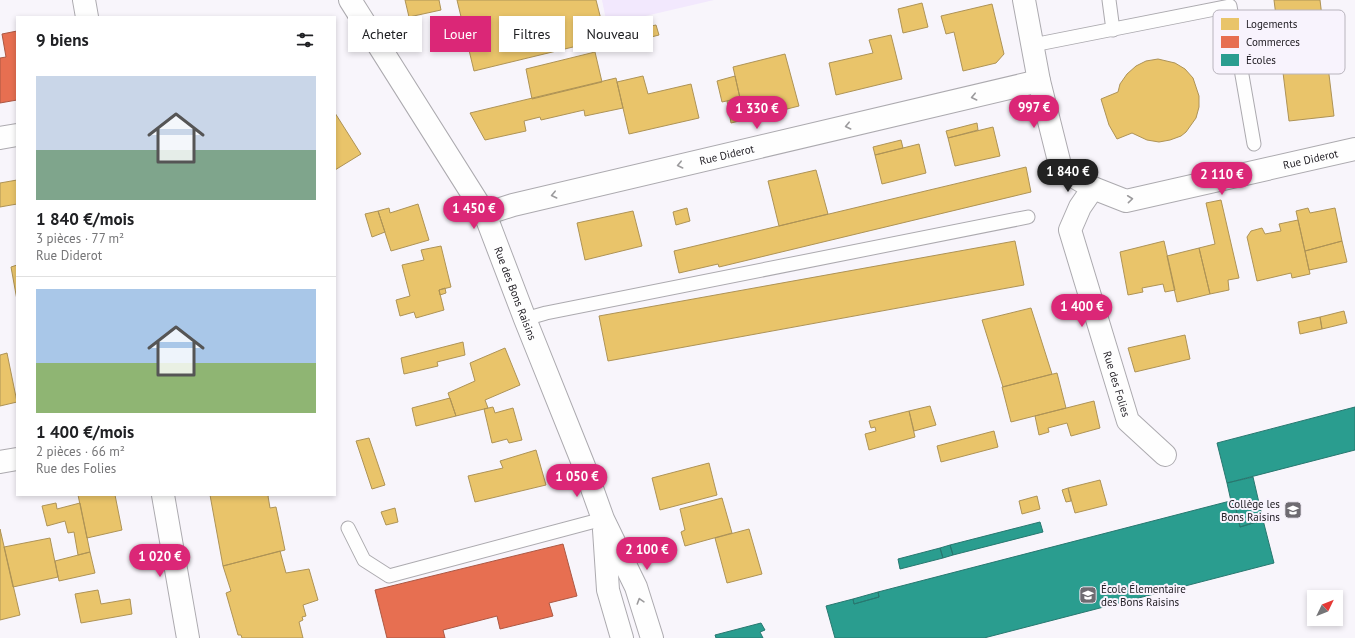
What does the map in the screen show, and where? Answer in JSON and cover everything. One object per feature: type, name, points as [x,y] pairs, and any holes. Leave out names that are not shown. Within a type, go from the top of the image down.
[{"type":"street","points":[[84,0],[87,16]]},
{"type":"street","name":"Rue des Bons Raisins","points":[[350,0],[486,214],[525,319],[584,466],[603,519],[636,587],[652,638]]},
{"type":"street","points":[[1024,0],[1039,81]]},
{"type":"street","name":"Rue Diderot","points":[[486,214],[513,204],[1039,81],[1061,169],[1093,188],[1126,201],[1355,149]]},
{"type":"street","points":[[0,138],[16,136]]},
{"type":"street","name":"Rue des Folies","points":[[1093,188],[1080,207],[1070,230],[1128,421],[1165,455]]},
{"type":"street","points":[[0,462],[16,459]]},
{"type":"street","points":[[163,496],[188,638]]},
{"type":"street","name":"Rue des Bons Raisins","points":[[603,519],[608,590],[622,638]]},
{"type":"lane","points":[[1109,0],[1113,30]]},
{"type":"lane","points":[[1033,46],[1230,6],[1231,10]]},
{"type":"lane","points":[[1242,74],[1254,144]]},
{"type":"lane","points":[[525,319],[1028,217]]},
{"type":"lane","points":[[348,528],[364,560],[389,576],[603,519]]},
{"type":"shaded area","points":[[602,0],[714,0],[646,16],[605,16]]},
{"type":"building: Logements","points":[[405,0],[439,0],[441,10],[409,16]]},
{"type":"building: Logements","points":[[457,0],[596,0],[600,16],[573,16],[573,47],[565,49],[565,16],[499,16],[499,52],[552,52],[474,71],[469,52],[491,52],[491,16],[461,16]]},
{"type":"building: Logements","points":[[1274,0],[1320,0],[1321,10],[1275,10]]},
{"type":"building: Logements","points":[[922,3],[928,27],[903,33],[898,9]]},
{"type":"building: Logements","points":[[992,4],[1004,54],[996,63],[963,71],[954,32],[946,34],[941,16]]},
{"type":"building: Logements","points":[[656,25],[659,35],[653,37],[653,26]]},
{"type":"building: Logements","points":[[891,35],[902,79],[836,95],[829,63],[873,53],[869,40]]},
{"type":"building: Logements","points":[[595,52],[602,82],[532,99],[526,69]]},
{"type":"building: Logements","points":[[785,54],[799,106],[731,123],[727,101],[740,98],[733,67]]},
{"type":"building: Logements","points":[[1158,59],[1175,63],[1185,69],[1193,78],[1199,96],[1199,107],[1196,118],[1186,132],[1181,136],[1170,140],[1159,142],[1147,140],[1132,133],[1117,139],[1109,125],[1101,99],[1118,92],[1120,84],[1127,74],[1136,66],[1146,61]]},
{"type":"building: Logements","points":[[1283,74],[1329,74],[1334,116],[1289,121]]},
{"type":"building: Logements","points":[[643,76],[648,94],[691,84],[699,118],[629,134],[617,82]]},
{"type":"building: Logements","points":[[735,76],[740,98],[722,102],[717,81]]},
{"type":"building: Logements","points":[[616,78],[623,108],[585,116],[584,110],[541,120],[540,117],[524,121],[526,131],[485,140],[470,113]]},
{"type":"building: Logements","points":[[336,115],[361,154],[336,169]]},
{"type":"building: Logements","points":[[977,123],[978,130],[948,138],[946,131]]},
{"type":"building: Logements","points":[[993,127],[1000,156],[955,166],[948,138]]},
{"type":"building: Logements","points":[[901,140],[903,148],[875,155],[873,147]]},
{"type":"building: Logements","points":[[919,144],[926,173],[882,184],[875,155]]},
{"type":"building: Logements","points":[[1026,167],[1031,192],[719,267],[718,264],[679,273],[674,251]]},
{"type":"building: Logements","points":[[816,170],[828,214],[779,226],[768,181]]},
{"type":"building: Logements","points":[[16,180],[16,204],[0,207],[0,183]]},
{"type":"building: Logements","points":[[1221,200],[1239,278],[1228,280],[1229,290],[1210,294],[1199,248],[1215,244],[1206,203]]},
{"type":"building: Logements","points":[[418,204],[429,240],[391,251],[378,211],[389,208],[390,213]]},
{"type":"building: Logements","points":[[687,208],[690,221],[676,225],[673,212]]},
{"type":"building: Logements","points":[[1308,208],[1310,213],[1335,208],[1342,241],[1305,251],[1296,211]]},
{"type":"building: Logements","points":[[378,211],[385,232],[372,237],[365,214]]},
{"type":"building: Logements","points":[[633,211],[642,246],[585,260],[577,223]]},
{"type":"building: Logements","points":[[1298,220],[1310,274],[1292,278],[1291,273],[1257,281],[1247,237],[1251,231],[1262,228],[1265,234],[1281,231],[1279,224]]},
{"type":"building: Logements","points":[[1015,241],[1024,285],[608,361],[599,316]]},
{"type":"building: Logements","points":[[1164,241],[1175,290],[1165,292],[1163,284],[1142,288],[1143,292],[1128,295],[1120,252]]},
{"type":"building: Logements","points":[[1342,241],[1347,262],[1309,270],[1305,251]]},
{"type":"building: Logements","points":[[441,246],[451,287],[439,290],[444,310],[416,318],[414,312],[400,316],[396,300],[410,296],[402,265],[424,260],[421,250]]},
{"type":"building: Logements","points":[[1199,248],[1210,294],[1177,302],[1167,256]]},
{"type":"building: Logements","points":[[16,265],[16,294],[11,267]]},
{"type":"building: Logements","points":[[445,288],[446,293],[440,295],[439,290]]},
{"type":"building: Logements","points":[[1031,308],[1052,374],[1003,387],[982,320]]},
{"type":"building: Logements","points":[[1344,311],[1347,323],[1322,329],[1320,317]]},
{"type":"building: Logements","points":[[1320,317],[1322,329],[1300,334],[1298,322]]},
{"type":"building: Logements","points":[[1185,335],[1190,359],[1135,372],[1128,348]]},
{"type":"building: Logements","points":[[463,342],[465,355],[437,362],[438,366],[404,374],[401,358]]},
{"type":"building: Logements","points":[[505,348],[520,385],[485,400],[488,408],[456,416],[448,393],[475,381],[470,363]]},
{"type":"building: Logements","points":[[7,353],[16,402],[0,406],[0,355]]},
{"type":"building: Logements","points":[[1057,373],[1066,408],[1011,422],[1002,387]]},
{"type":"building: Logements","points":[[450,398],[456,416],[416,426],[412,408]]},
{"type":"building: Logements","points":[[1094,401],[1100,428],[1071,436],[1067,423],[1048,428],[1049,432],[1039,435],[1035,416]]},
{"type":"building: Logements","points":[[930,406],[936,425],[914,431],[909,411]]},
{"type":"building: Logements","points":[[493,407],[495,413],[513,408],[522,440],[509,443],[507,439],[492,443],[484,409]]},
{"type":"building: Logements","points":[[909,411],[915,437],[869,450],[865,434],[876,431],[875,427],[871,428],[869,421]]},
{"type":"building: Logements","points":[[994,431],[998,447],[941,462],[937,446]]},
{"type":"building: Logements","points":[[369,438],[385,485],[372,489],[356,441]]},
{"type":"building: Logements","points":[[536,450],[546,485],[475,502],[468,476],[503,468],[500,461]]},
{"type":"building: Logements","points":[[709,463],[717,495],[660,510],[652,478]]},
{"type":"building: Logements","points":[[1100,480],[1107,505],[1075,513],[1068,488]]},
{"type":"building: Logements","points":[[1068,488],[1071,501],[1066,502],[1062,490]]},
{"type":"building: Logements","points":[[78,496],[115,496],[122,530],[87,538]]},
{"type":"building: Logements","points":[[210,496],[268,496],[270,508],[276,507],[285,550],[223,566]]},
{"type":"building: Logements","points":[[1037,496],[1040,509],[1022,514],[1019,501]]},
{"type":"building: Logements","points":[[722,498],[732,533],[685,546],[681,532],[685,530],[680,509]]},
{"type":"building: Logements","points":[[56,503],[57,509],[80,503],[90,552],[78,555],[74,532],[68,533],[65,521],[47,526],[42,506]]},
{"type":"building: Logements","points":[[395,508],[398,522],[386,525],[381,512]]},
{"type":"building: Logements","points":[[0,529],[20,615],[0,620]]},
{"type":"building: Logements","points":[[749,529],[762,574],[727,583],[715,538]]},
{"type":"building: Logements","points":[[50,538],[58,577],[13,587],[4,547]]},
{"type":"building: Logements","points":[[280,551],[286,573],[309,569],[318,600],[303,605],[306,616],[302,617],[303,620],[299,622],[303,638],[242,638],[241,635],[238,635],[226,593],[231,591],[223,566]]},
{"type":"building: Logements","points":[[90,552],[95,573],[59,581],[55,561]]},
{"type":"building: Logements","points":[[98,590],[101,604],[130,599],[132,614],[81,623],[75,594]]},
{"type":"building: Commerces","points":[[16,31],[16,100],[0,103],[0,58],[6,57],[2,34]]},
{"type":"building: Commerces","points":[[563,544],[577,596],[549,603],[553,616],[500,629],[497,616],[443,630],[445,638],[387,638],[375,590]]},
{"type":"building: Écoles","points":[[1355,407],[1355,450],[1227,483],[1217,443]]},
{"type":"building: Écoles","points":[[1253,477],[1263,520],[1240,527],[1234,500],[1231,501],[1227,483]]},
{"type":"building: Écoles","points":[[1234,500],[1240,527],[1263,520],[1274,563],[984,638],[835,638],[826,606],[853,599],[854,604],[879,597],[878,592]]},
{"type":"building: Écoles","points":[[1040,522],[1043,532],[953,555],[950,545]]},
{"type":"building: Écoles","points":[[950,545],[953,555],[943,558],[940,548]]},
{"type":"building: Écoles","points":[[940,548],[943,558],[900,569],[898,559]]},
{"type":"building: Écoles","points":[[878,592],[879,597],[854,604],[853,599]]},
{"type":"building: Écoles","points":[[761,623],[765,630],[760,632],[763,638],[716,638],[715,635]]},
{"type":"place","name":"Collège les Bons Raisins","points":[[1293,510]]},
{"type":"place","name":"École Élementaire des Bons Raisins","points":[[1088,595]]}]
